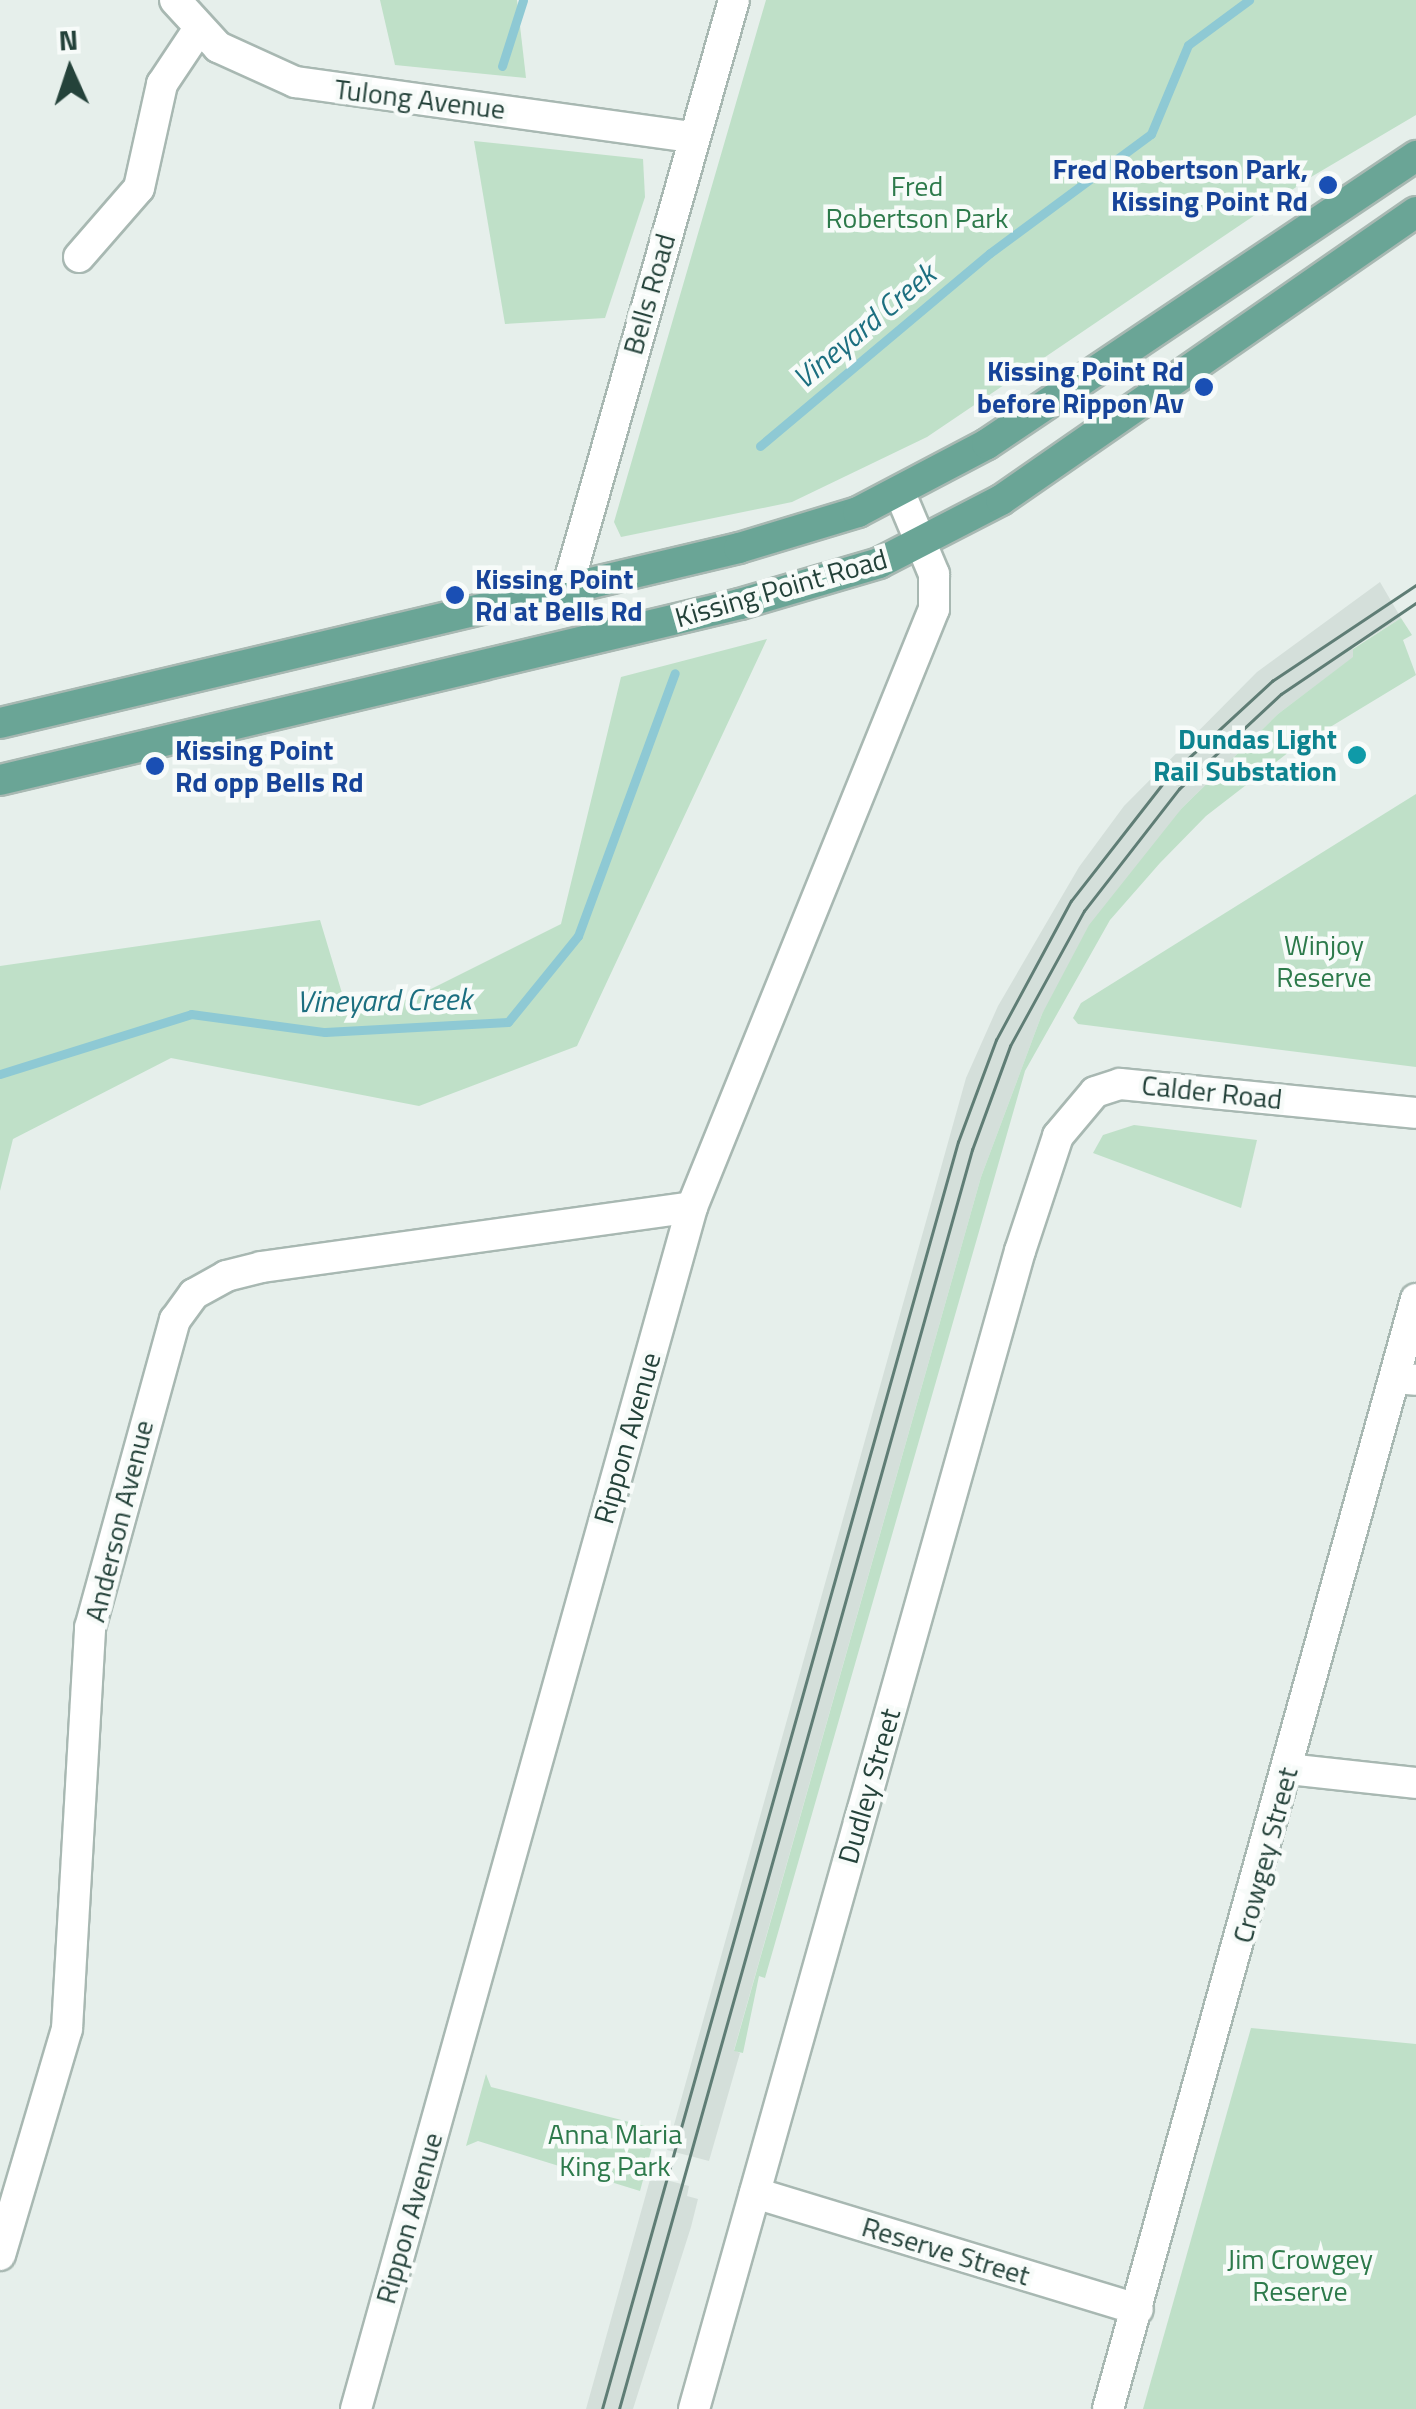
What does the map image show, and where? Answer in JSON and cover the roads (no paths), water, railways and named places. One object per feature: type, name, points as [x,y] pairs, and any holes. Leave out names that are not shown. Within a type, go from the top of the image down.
[{"type":"main road","name":"Kissing Point Road","points":[[0,723],[736,548],[900,493],[987,444],[1416,156]]},
{"type":"main road","name":"Kissing Point Road","points":[[0,780],[720,609],[834,578],[923,544],[1038,476],[1416,212]]},
{"type":"street","name":"Tulong Avenue","points":[[174,0],[198,30],[242,62],[295,82],[693,137]]},
{"type":"street","name":"Bells Road","points":[[567,589],[734,0]]},
{"type":"street","points":[[79,257],[139,188],[162,84],[198,30]]},
{"type":"street","name":"Rippon Avenue","points":[[356,2409],[692,1208],[934,609],[934,574],[900,493]]},
{"type":"street","name":"Calder Road","points":[[1048,1163],[1074,1109],[1094,1092],[1120,1084],[1416,1112]]},
{"type":"street","name":"Dudley Street","points":[[694,2409],[1048,1163]]},
{"type":"street","name":"Anderson Avenue","points":[[0,2255],[67,2028],[90,1628],[175,1320],[194,1294],[226,1276],[261,1267],[692,1208]]},
{"type":"street","name":"Crowgey Street","points":[[1108,2409],[1288,1769],[1406,1379],[1416,1299]]},
{"type":"street","points":[[1288,1769],[1416,1783]]},
{"type":"street","name":"Reserve Street","points":[[754,2194],[1138,2309]]},
{"type":"waterway","points":[[502,66],[523,0]]},
{"type":"waterway","name":"Vineyard Creek","points":[[760,446],[990,253],[1151,134],[1188,45],[1249,0]]},
{"type":"waterway","name":"Vineyard Creek","points":[[0,1074],[191,1014],[325,1032],[508,1022],[578,936],[675,673]]},
{"type":"tram line","points":[[602,2409],[958,1142],[996,1040],[1071,901],[1168,777],[1272,681],[1416,585]]},
{"type":"tram line","points":[[619,2409],[972,1150],[1010,1046],[1084,911],[1179,789],[1281,694],[1416,603]]},
{"type":"place","name":"Fred Robertson Park, Kissing Point Rd","points":[[1328,185]]},
{"type":"place","name":"Kissing Point Rd before Rippon Av","points":[[1204,387]]},
{"type":"place","name":"Kissing Point Rd at Bells Rd","points":[[455,595]]},
{"type":"place","name":"Dundas Light Rail Substation","points":[[1357,755]]},
{"type":"place","name":"Kissing Point Rd opp Bells Rd","points":[[155,766]]},
{"type":"park label","name":"Fred Robertson Park","points":[[917,202]]},
{"type":"park label","name":"Winjoy Reserve","points":[[1324,961]]},
{"type":"park label","name":"Anna Maria King Park","points":[[615,2150]]},
{"type":"park label","name":"Jim Crowgey Reserve","points":[[1300,2275]]}]
